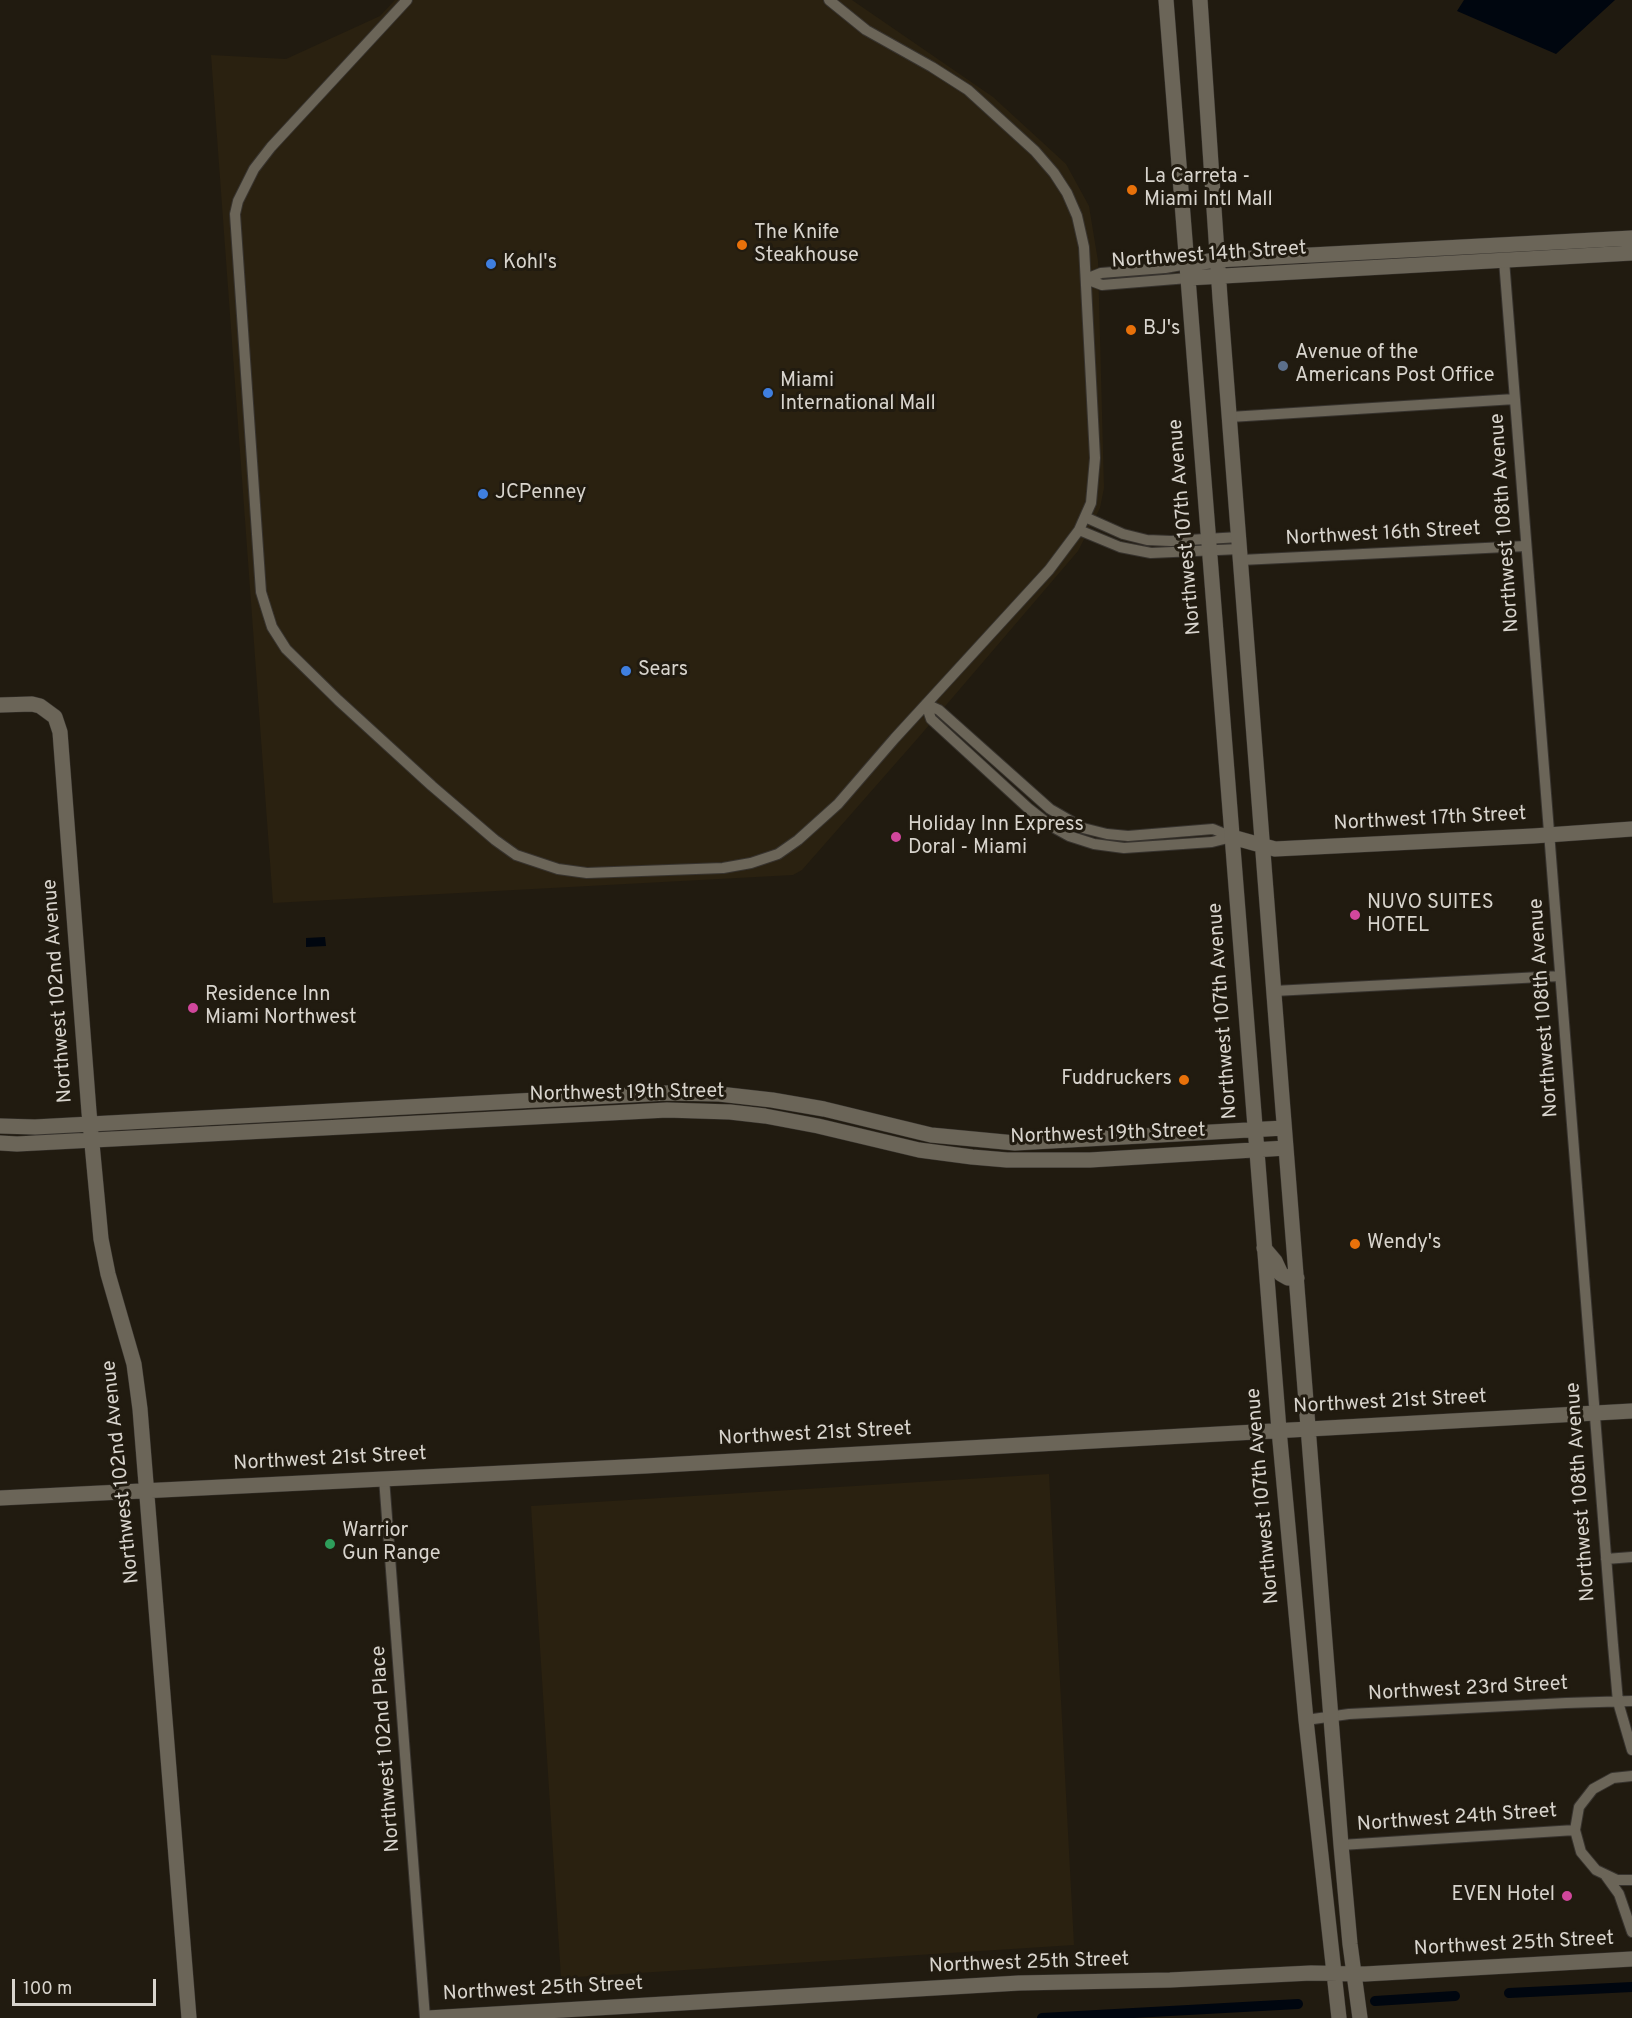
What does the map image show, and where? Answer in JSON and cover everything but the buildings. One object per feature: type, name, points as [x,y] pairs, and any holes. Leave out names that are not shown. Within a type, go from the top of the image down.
[{"type":"street","points":[[407,0],[271,147],[254,169],[238,201],[235,214],[261,592],[272,627],[286,649],[418,773],[495,840],[516,855],[528,860],[558,869],[587,873],[723,868],[751,863],[778,854],[798,840],[838,804],[1049,570],[1079,530],[1091,503],[1095,471],[1083,240],[1077,216],[1062,185],[1050,167],[968,90],[866,30],[829,0]]},
{"type":"street","name":"Northwest 107th Avenue","points":[[1166,0],[1278,1430],[1306,1720],[1339,2018]]},
{"type":"street","points":[[1200,0],[1218,268],[1284,1128],[1341,1845],[1360,2018]]},
{"type":"street","name":"Northwest 14th Street","points":[[1504,253],[1632,238]]},
{"type":"street","name":"Northwest 14th Street","points":[[1086,279],[1102,285],[1218,268],[1504,253],[1632,253]]},
{"type":"street","name":"Northwest 108th Avenue","points":[[1504,253],[1605,1559],[1618,1702],[1632,1750]]},
{"type":"street","points":[[1230,417],[1515,399]]},
{"type":"street","name":"Northwest 16th Street","points":[[1085,517],[1120,533],[1147,540],[1240,549],[1526,546]]},
{"type":"street","name":"Northwest 16th Street","points":[[1079,530],[1136,551],[1163,554],[1209,545]]},
{"type":"street","points":[[926,704],[931,719],[1029,808],[1051,826],[1069,836],[1094,844],[1124,848],[1212,842],[1233,837]]},
{"type":"street","name":"Northwest 102nd Avenue","points":[[0,705],[40,706],[51,713],[57,722],[61,738],[91,1140],[101,1239],[108,1274],[134,1364],[140,1409],[189,2018]]},
{"type":"street","name":"Northwest 17th Street","points":[[1233,837],[1275,849],[1632,829]]},
{"type":"street","points":[[1274,991],[1560,976]]},
{"type":"street","name":"Northwest 19th Street","points":[[0,1126],[90,1124],[667,1093],[772,1100],[824,1109],[931,1135],[1015,1143],[1284,1128]]},
{"type":"street","name":"Northwest 19th Street","points":[[0,1143],[18,1144],[668,1110],[730,1112],[765,1116],[918,1150],[996,1159],[1071,1160],[1286,1148]]},
{"type":"street","points":[[1264,1248],[1275,1261],[1281,1274],[1288,1278],[1297,1278]]},
{"type":"street","name":"Northwest 21st Street","points":[[0,1498],[662,1465],[1632,1411]]},
{"type":"street","name":"Northwest 102nd Place","points":[[384,1478],[427,2018]]},
{"type":"street","points":[[1605,1559],[1632,1557]]},
{"type":"street","name":"Northwest 23rd Street","points":[[1306,1720],[1367,1713],[1566,1702],[1632,1701]]},
{"type":"street","points":[[1632,1776],[1613,1778],[1593,1789],[1579,1808],[1575,1830],[1576,1842],[1587,1862],[1606,1876],[1617,1880],[1632,1880]]},
{"type":"street","name":"Northwest 24th Street","points":[[1341,1845],[1575,1830]]},
{"type":"street","points":[[1606,1876],[1619,1894],[1632,1932]]},
{"type":"street","name":"Northwest 25th Street","points":[[427,2018],[1019,1983],[1354,1974],[1632,1959]]},
{"type":"shaded area","points":[[395,0],[852,0],[993,97],[1066,164],[1089,206],[1098,261],[1104,488],[1100,508],[1078,551],[802,870],[793,875],[273,903],[211,55],[286,59],[380,16]]},
{"type":"shaded area","points":[[1464,0],[1615,0],[1556,54],[1457,11]]},
{"type":"shaded area","points":[[325,937],[326,946],[306,947],[306,938]]},
{"type":"shaded area","points":[[1049,1474],[1074,1945],[561,1978],[531,1506]]},
{"type":"waterway","points":[[1509,1993],[1632,1987]]},
{"type":"waterway","points":[[1375,2001],[1455,1996]]},
{"type":"waterway","points":[[1042,2018],[1298,2004]]},
{"type":"place","name":"La Carreta - Miami Intl Mall","points":[[1132,190]]},
{"type":"place","name":"The Knife Steakhouse","points":[[742,245]]},
{"type":"place","name":"Kohl's","points":[[491,264]]},
{"type":"place","name":"BJ's","points":[[1131,330]]},
{"type":"place","name":"Avenue of the Americans Post Office","points":[[1283,366]]},
{"type":"place","name":"Miami International Mall","points":[[768,393]]},
{"type":"place","name":"JCPenney","points":[[483,494]]},
{"type":"place","name":"Sears","points":[[626,671]]},
{"type":"place","name":"Holiday Inn Express Doral - Miami","points":[[896,837]]},
{"type":"place","name":"NUVO SUITES HOTEL","points":[[1355,915]]},
{"type":"place","name":"Residence Inn Miami Northwest","points":[[193,1008]]},
{"type":"place","name":"Fuddruckers","points":[[1184,1080]]},
{"type":"place","name":"Wendy's","points":[[1355,1244]]},
{"type":"place","name":"Warrior Gun Range","points":[[330,1544]]},
{"type":"place","name":"EVEN Hotel","points":[[1567,1896]]}]
